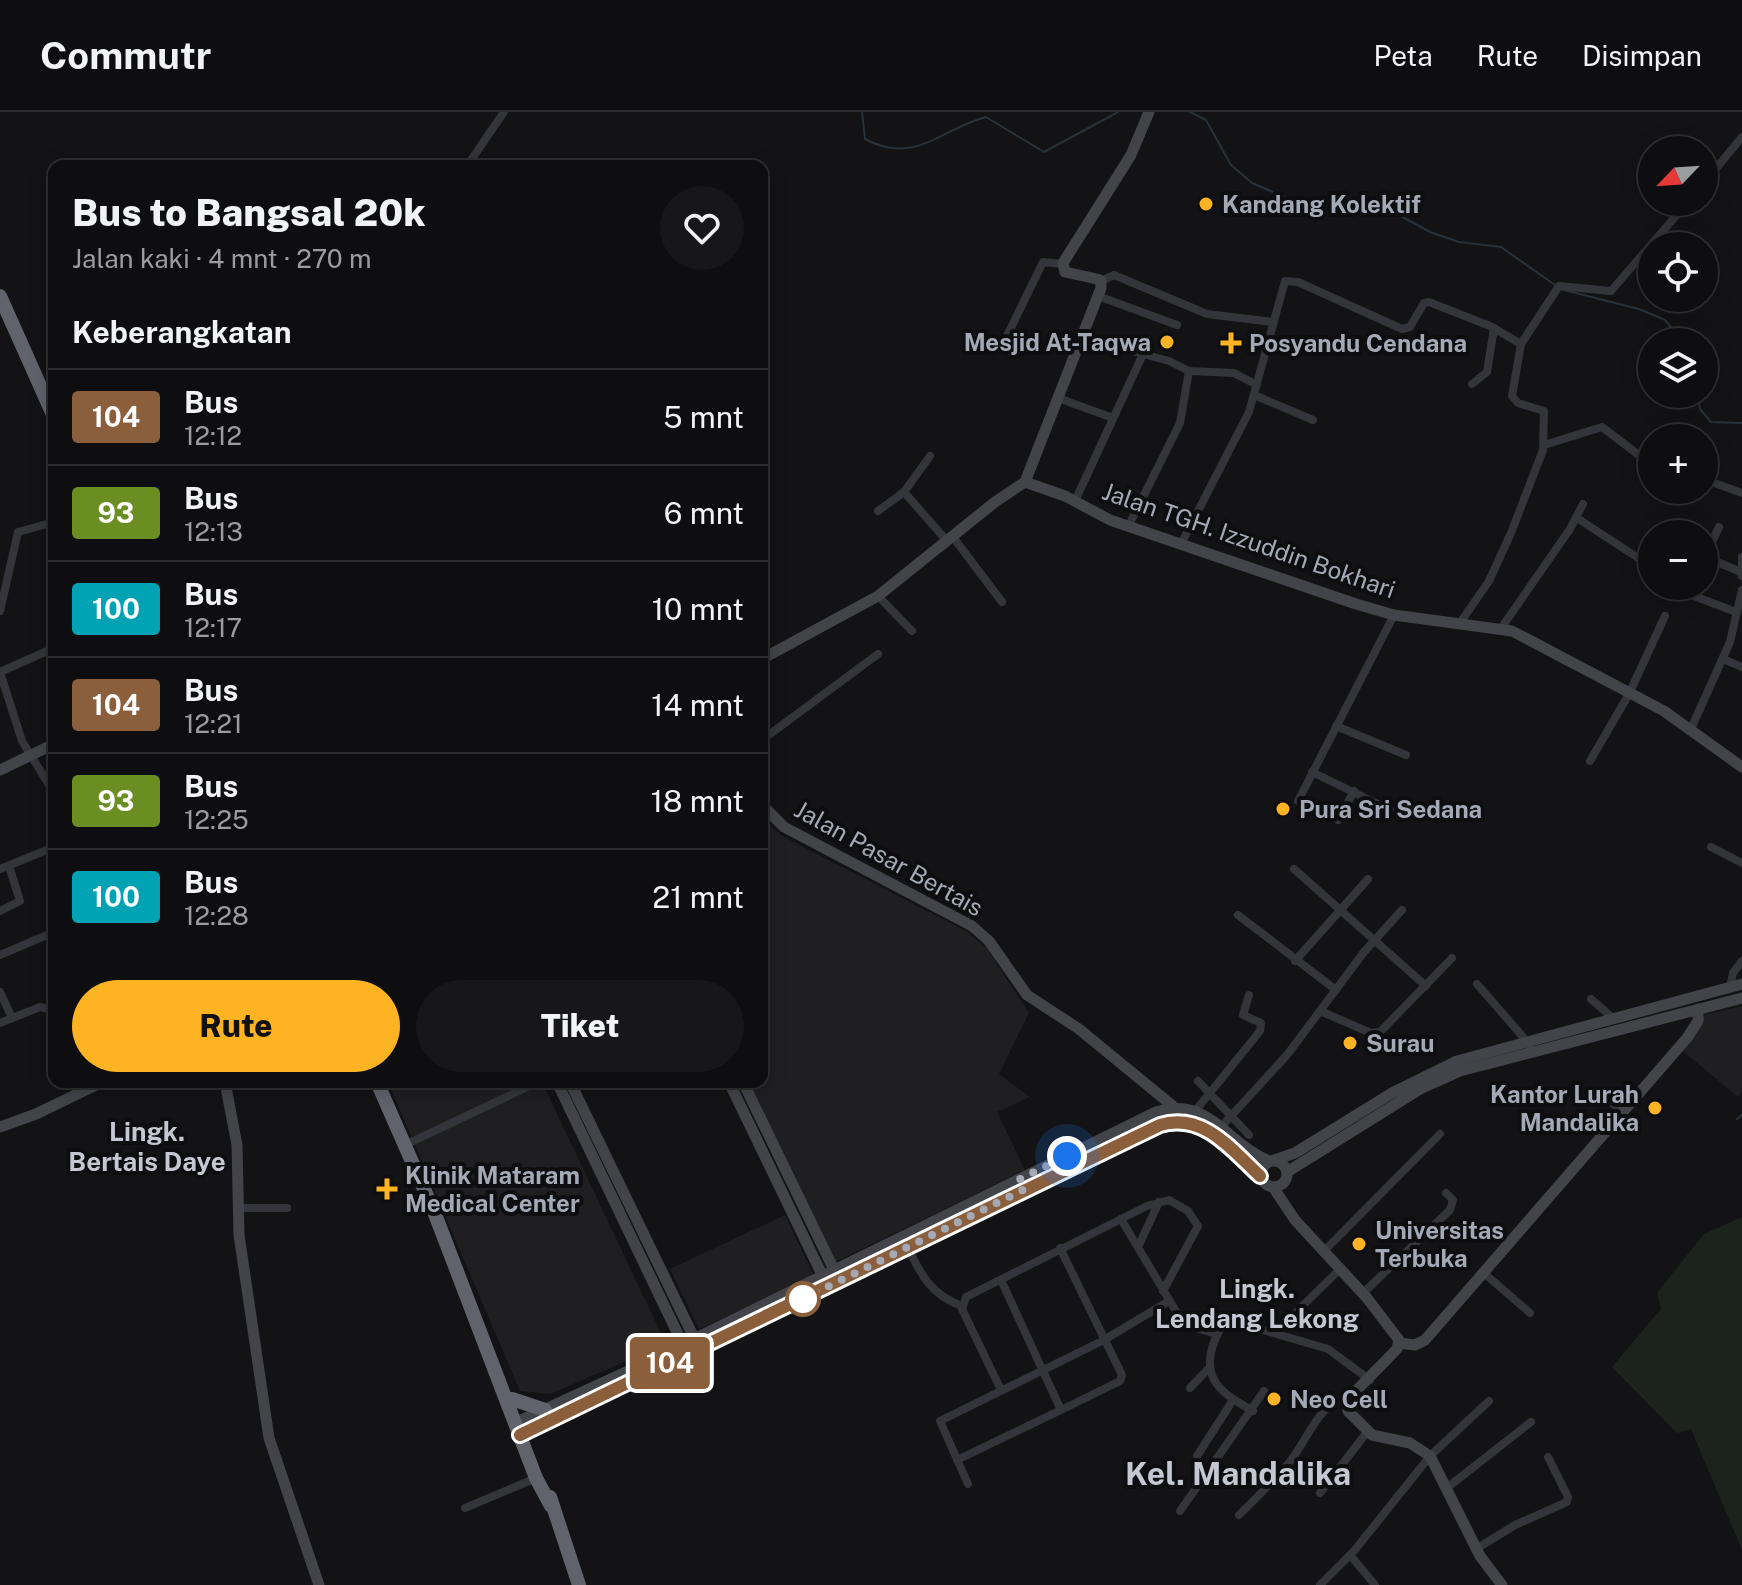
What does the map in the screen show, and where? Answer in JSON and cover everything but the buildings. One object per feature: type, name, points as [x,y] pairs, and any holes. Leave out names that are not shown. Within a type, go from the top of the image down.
[{"type":"highway","points":[[0,296],[48,395]]},
{"type":"highway","points":[[380,1088],[407,1144],[475,1312],[551,1506],[578,1585]]},
{"type":"highway","points":[[475,1312],[512,1399],[536,1478],[551,1506]]},
{"type":"highway","points":[[512,1399],[545,1410]]},
{"type":"street","points":[[471,160],[504,112]]},
{"type":"street","points":[[1062,264],[1110,191],[1147,117]]},
{"type":"street","points":[[1718,166],[1742,137]]},
{"type":"street","points":[[1460,623],[1493,571],[1544,445],[1544,411],[1518,403],[1512,396],[1521,344],[1556,290],[1611,291],[1676,216]]},
{"type":"street","points":[[1006,338],[1043,262],[1062,264]]},
{"type":"street","points":[[1062,264],[1068,274],[1101,281],[1114,275],[1207,314],[1273,322]]},
{"type":"street","points":[[1182,542],[1249,412],[1284,284],[1289,280],[1400,329],[1410,327],[1428,302],[1494,328],[1521,344]]},
{"type":"street","points":[[768,656],[878,596],[995,502],[1025,482],[1098,296],[1101,281]]},
{"type":"street","points":[[1098,296],[1177,325]]},
{"type":"street","points":[[1472,384],[1487,372],[1494,328]]},
{"type":"street","points":[[1081,337],[1143,354],[1189,371],[1234,373],[1256,390],[1313,420]]},
{"type":"street","points":[[1075,501],[1143,354]]},
{"type":"street","points":[[1129,525],[1180,423],[1189,371]]},
{"type":"street","points":[[1058,398],[1113,418]]},
{"type":"street","points":[[1544,445],[1602,427],[1638,454]]},
{"type":"street","points":[[878,511],[904,492],[930,456]]},
{"type":"street","name":"Jalan TGH. Izzuddin Bokhari","points":[[1025,482],[1075,501],[1110,520],[1182,542],[1318,592],[1394,615],[1502,627],[1664,711],[1742,767]]},
{"type":"street","points":[[1718,484],[1742,493]]},
{"type":"street","points":[[904,492],[950,539],[1002,602]]},
{"type":"street","points":[[1502,627],[1577,518],[1583,504]]},
{"type":"street","points":[[1577,518],[1638,558]]},
{"type":"street","points":[[0,611],[16,536],[28,528],[48,524]]},
{"type":"street","points":[[1718,563],[1741,574],[1742,557]]},
{"type":"street","points":[[1690,731],[1723,659],[1742,590]]},
{"type":"street","points":[[878,596],[912,631]]},
{"type":"street","points":[[1704,600],[1736,612]]},
{"type":"street","points":[[1298,801],[1394,615]]},
{"type":"street","points":[[1590,761],[1629,694],[1665,616]]},
{"type":"street","points":[[48,651],[0,672],[4,706],[48,784]]},
{"type":"street","points":[[768,736],[878,654]]},
{"type":"street","points":[[1723,659],[1742,667]]},
{"type":"street","points":[[1336,726],[1406,755]]},
{"type":"street","points":[[0,770],[48,747]]},
{"type":"street","points":[[1312,772],[1390,810]]},
{"type":"street","points":[[1338,820],[1354,791]]},
{"type":"street","name":"Jalan Pasar Bertais","points":[[768,811],[784,827],[972,926],[989,941],[1027,995],[1079,1029],[1174,1107]]},
{"type":"street","points":[[1711,847],[1742,863]]},
{"type":"street","points":[[0,911],[20,901],[4,868],[48,850]]},
{"type":"street","points":[[1294,869],[1372,942],[1426,986]]},
{"type":"street","points":[[1295,961],[1368,879]]},
{"type":"street","points":[[1220,1128],[1287,1055],[1372,942],[1402,910]]},
{"type":"street","points":[[1238,915],[1336,990]]},
{"type":"street","points":[[0,955],[48,935]]},
{"type":"street","points":[[1320,1011],[1378,1033],[1452,958]]},
{"type":"street","points":[[1273,1187],[1284,1183],[1287,1172],[1436,1080],[1614,1019],[1736,986],[1733,973],[1742,961]]},
{"type":"street","points":[[1477,984],[1532,1047]]},
{"type":"street","points":[[0,992],[12,1018]]},
{"type":"street","points":[[1709,992],[1712,1006]]},
{"type":"street","points":[[1196,1110],[1262,1026],[1243,1015],[1249,995]]},
{"type":"street","points":[[1260,1176],[1272,1161],[1295,1153],[1427,1074],[1457,1061],[1532,1047],[1742,998]]},
{"type":"street","points":[[1591,999],[1614,1019]]},
{"type":"street","points":[[0,1023],[40,1007],[48,1007]]},
{"type":"street","points":[[1115,1139],[1160,1125],[1188,1121],[1208,1130],[1273,1187],[1399,1343],[1415,1345],[1425,1340],[1485,1274],[1691,1034],[1698,1021],[1698,1009]]},
{"type":"street","points":[[1198,1081],[1233,1113],[1249,1135]]},
{"type":"street","points":[[0,1127],[36,1114],[85,1088]]},
{"type":"street","points":[[226,1088],[237,1145],[237,1208],[269,1438],[319,1585]]},
{"type":"street","points":[[407,1144],[525,1088]]},
{"type":"street","points":[[560,1088],[691,1347]]},
{"type":"street","points":[[573,1088],[691,1347]]},
{"type":"street","points":[[732,1088],[831,1279]]},
{"type":"street","points":[[746,1088],[831,1279]]},
{"type":"street","points":[[1603,1094],[1623,1113]]},
{"type":"street","points":[[520,1428],[831,1279],[1174,1107],[1196,1110],[1250,1152],[1272,1161],[1287,1172]]},
{"type":"street","points":[[1323,1252],[1440,1134]]},
{"type":"street","points":[[831,1279],[908,1247],[1022,1184]]},
{"type":"street","points":[[1362,1294],[1450,1210],[1453,1200],[1446,1193]]},
{"type":"street","points":[[962,1306],[966,1297],[1060,1248],[1159,1202],[1178,1203],[1193,1215],[1198,1226],[1163,1291]]},
{"type":"street","points":[[1138,1247],[1159,1202]]},
{"type":"street","points":[[237,1208],[287,1208]]},
{"type":"street","points":[[1121,1219],[1186,1325],[1213,1333]]},
{"type":"street","points":[[908,1247],[926,1282],[937,1294],[962,1306],[1001,1390]]},
{"type":"street","points":[[957,1460],[1121,1379],[1121,1372],[1060,1248]]},
{"type":"street","points":[[1275,1333],[1339,1270]]},
{"type":"street","points":[[1485,1274],[1530,1313]]},
{"type":"street","points":[[1001,1280],[1061,1410]]},
{"type":"street","points":[[968,1484],[940,1421],[1104,1340],[1169,1301]]},
{"type":"street","points":[[1190,1388],[1209,1368],[1214,1343],[1231,1316],[1328,1349],[1370,1380]]},
{"type":"street","points":[[1239,1515],[1292,1460],[1322,1413],[1337,1400],[1351,1396],[1370,1380],[1399,1343]]},
{"type":"street","points":[[520,1428],[545,1410],[691,1347]]},
{"type":"street","points":[[1209,1368],[1218,1388],[1253,1411]]},
{"type":"street","points":[[1180,1511],[1253,1411],[1264,1391]]},
{"type":"street","points":[[1351,1396],[1347,1409],[1367,1432],[1410,1443],[1430,1456],[1476,1549],[1502,1585]]},
{"type":"street","points":[[1197,1456],[1233,1400]]},
{"type":"street","points":[[1320,1585],[1350,1555],[1430,1456],[1489,1401]]},
{"type":"street","points":[[1448,1487],[1531,1422]]},
{"type":"street","points":[[1320,1493],[1367,1432]]},
{"type":"street","points":[[1476,1549],[1515,1525],[1567,1502],[1568,1497],[1548,1457]]},
{"type":"street","points":[[465,1508],[536,1478]]},
{"type":"street","points":[[1350,1555],[1375,1585]]},
{"type":"shaded area","points":[[768,825],[784,837],[964,930],[987,948],[1029,1013],[999,1074],[1030,1097],[997,1112],[1025,1170],[835,1262],[752,1088],[768,1088]]},
{"type":"shaded area","points":[[1742,1006],[1742,1092],[1738,1097],[1682,1050],[1703,1015]]},
{"type":"shaded area","points":[[391,1088],[545,1088],[666,1344],[550,1394],[520,1391]]},
{"type":"shaded area","points":[[785,1215],[814,1276],[699,1329],[670,1269]]},
{"type":"shaded area","points":[[1742,1217],[1742,1550],[1691,1429],[1677,1433],[1612,1367],[1661,1309],[1657,1293],[1704,1234]]},
{"type":"waterway","points":[[862,112],[865,139],[883,146],[899,149],[913,147],[986,117],[1044,152],[1118,112]]},
{"type":"waterway","points":[[1190,112],[1206,120],[1231,165],[1252,183],[1294,201],[1372,200],[1430,232],[1459,242],[1501,247],[1555,285]]},
{"type":"waterway","points":[[1560,289],[1639,309],[1665,320],[1672,328]]},
{"type":"waterway","points":[[1700,408],[1711,422],[1742,423]]},
{"type":"waterway","points":[[1737,1119],[1742,1115]]},
{"type":"bus line","name":"104","points":[[520,1435],[1160,1125],[1182,1120],[1202,1126],[1260,1176]]},
{"type":"place","name":"Kandang Kolektif","points":[[1206,204]]},
{"type":"place","name":"Mesjid At-Taqwa","points":[[1167,342]]},
{"type":"place","name":"Posyandu Cendana","points":[[1231,343]]},
{"type":"place","name":"Pura Sri Sedana","points":[[1283,809]]},
{"type":"place","name":"Surau","points":[[1350,1043]]},
{"type":"place","name":"Kantor Lurah Mandalika","points":[[1655,1108]]},
{"type":"place","name":"Klinik Mataram Medical Center","points":[[387,1189]]},
{"type":"place","name":"Universitas Terbuka","points":[[1359,1244]]},
{"type":"place","name":"Neo Cell","points":[[1274,1399]]},
{"type":"district","name":"Lingk. Bertais Daye","points":[[147,1146]]},
{"type":"district","name":"Lingk. Lendang Lekong","points":[[1257,1303]]},
{"type":"district","name":"Kel. Mandalika","points":[[1238,1473]]},
{"type":"route","points":[[803,1299],[1025,1189],[1020,1179],[1067,1156]]}]
